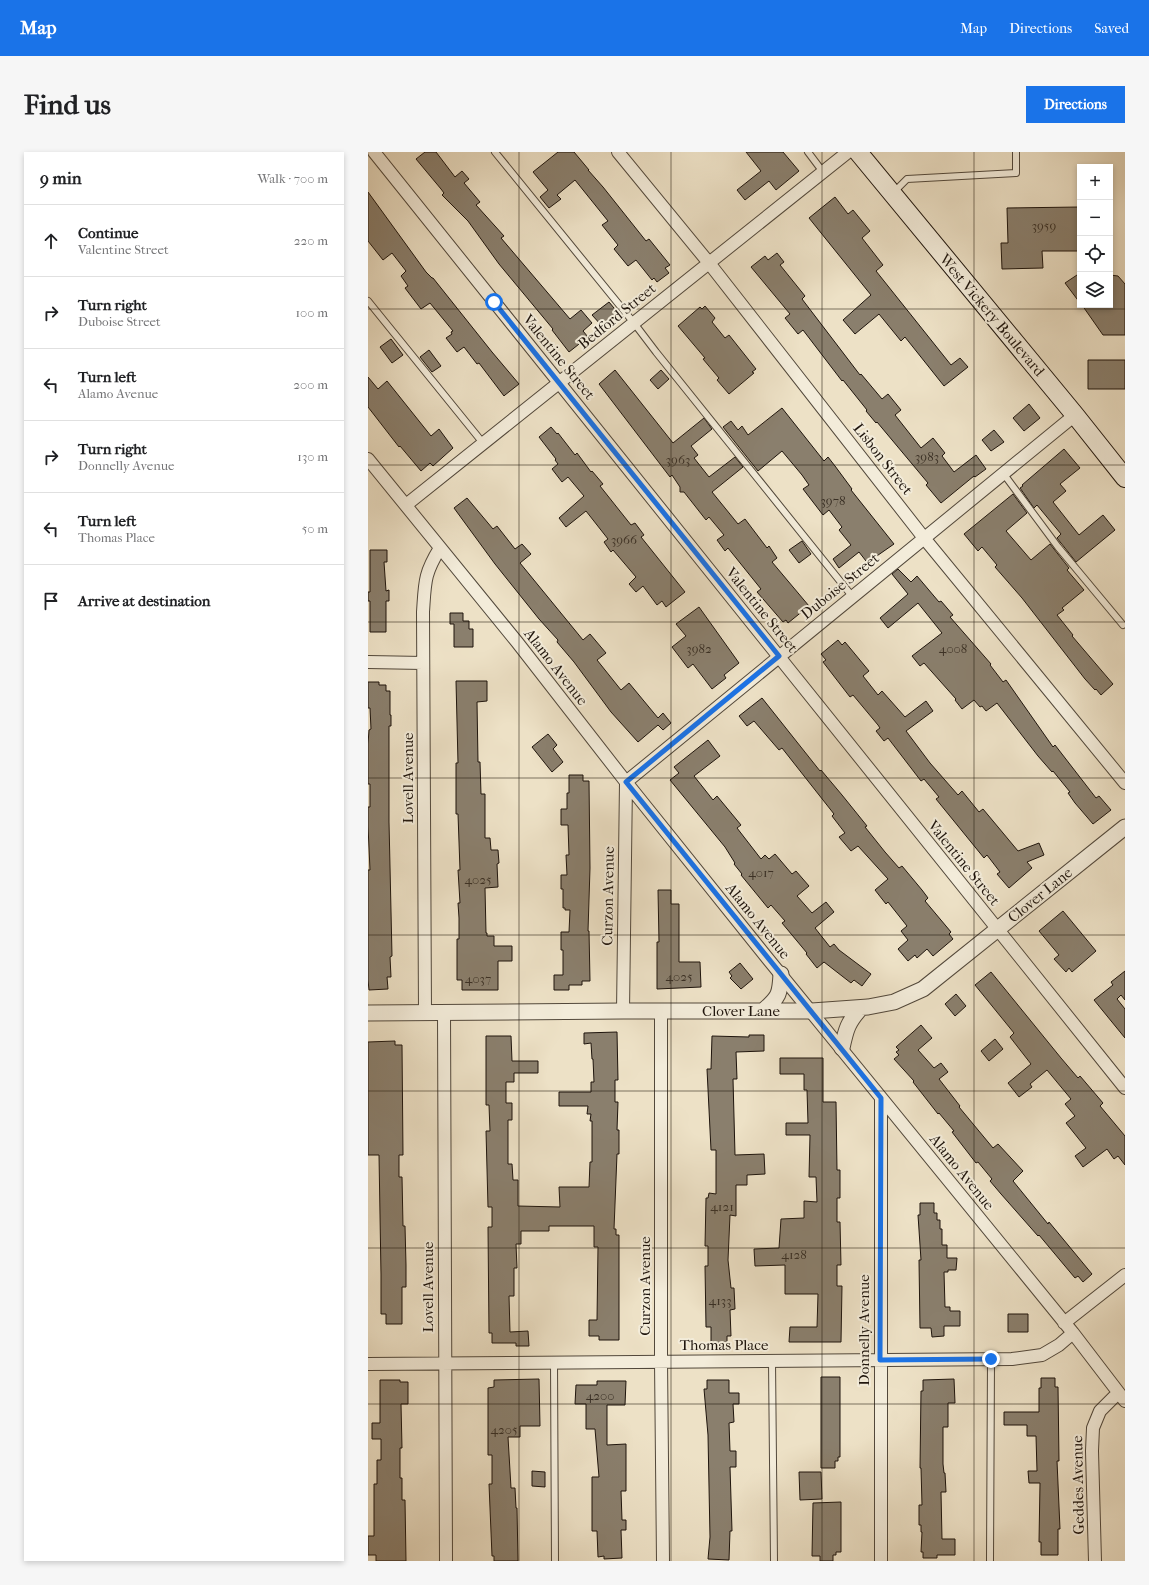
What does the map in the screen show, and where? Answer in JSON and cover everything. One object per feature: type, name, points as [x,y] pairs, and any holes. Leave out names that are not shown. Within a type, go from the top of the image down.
[{"type":"main road","name":"West Vickery Boulevard","points":[[858,152],[1075,415],[1125,478]]},
{"type":"street","name":"Valentine Street","points":[[374,152],[1125,1088]]},
{"type":"street","name":"Lisbon Street","points":[[618,152],[709,263],[924,538],[1125,783]]},
{"type":"street","name":"Bedford Street","points":[[406,505],[848,152]]},
{"type":"street","name":"Duboise Street","points":[[626,782],[1075,415]]},
{"type":"street","name":"Alamo Avenue","points":[[368,459],[517,642],[626,782],[1073,1334],[1121,1397]]},
{"type":"street","name":"Lovell Avenue","points":[[425,1012],[423,612],[425,578],[429,565],[440,548]]},
{"type":"street","points":[[368,662],[424,663]]},
{"type":"street","name":"Curzon Avenue","points":[[623,1011],[626,782]]},
{"type":"street","name":"Clover Lane","points":[[368,1013],[661,1010],[812,1011],[861,1008],[894,1002],[923,989],[1125,827]]},
{"type":"street","points":[[764,1010],[775,1001],[780,990],[781,974]]},
{"type":"street","points":[[842,1048],[846,1030],[851,1019],[861,1008]]},
{"type":"street","name":"Curzon Avenue","points":[[661,1010],[661,1361],[663,1561]]},
{"type":"street","name":"Lovell Avenue","points":[[444,1013],[444,1363],[446,1561]]},
{"type":"street","name":"Donnelly Avenue","points":[[881,1098],[881,1561]]},
{"type":"street","points":[[1064,1323],[1125,1275]]},
{"type":"street","name":"Thomas Place","points":[[368,1364],[1012,1359],[1042,1355],[1059,1346],[1073,1334]]},
{"type":"street","name":"Geddes Avenue","points":[[1095,1561],[1092,1451],[1093,1428],[1100,1411],[1121,1397]]},
{"type":"lane","points":[[494,152],[634,323],[852,596]]},
{"type":"lane","points":[[808,152],[823,172]]},
{"type":"lane","points":[[892,194],[907,179],[1016,173],[1016,152]]},
{"type":"lane","points":[[368,301],[483,443]]},
{"type":"lane","points":[[1003,473],[1058,546],[1123,625]]},
{"type":"lane","points":[[990,1561],[991,1359]]},
{"type":"lane","points":[[772,1360],[774,1561]]},
{"type":"lane","points":[[554,1362],[555,1561]]},
{"type":"building","points":[[425,152],[436,152],[455,177],[462,171],[469,179],[464,183],[480,202],[476,205],[504,236],[501,238],[570,319],[581,310],[592,323],[583,331],[588,337],[569,352],[552,330],[553,329],[499,264],[468,221],[442,195],[444,193],[416,159]]},
{"type":"building","points":[[558,152],[574,152],[646,241],[649,239],[670,265],[665,268],[669,273],[657,282],[654,278],[652,280],[636,260],[628,266],[614,249],[618,245],[602,225],[608,221],[575,180],[557,195],[561,199],[549,208],[540,197],[548,190],[533,172]]},
{"type":"building","points":[[746,152],[783,152],[799,171],[776,190],[769,181],[745,200],[737,190],[761,171]]},
{"type":"building","points":[[368,192],[426,272],[433,278],[519,384],[504,396],[479,363],[477,364],[464,347],[457,352],[446,338],[452,334],[451,332],[453,331],[430,303],[421,309],[405,288],[408,286],[401,276],[406,271],[392,253],[383,260],[368,241]]},
{"type":"building","points":[[835,197],[848,214],[853,210],[870,231],[862,238],[883,265],[876,271],[951,365],[960,358],[968,367],[944,386],[905,337],[901,341],[879,314],[855,334],[843,320],[871,295],[809,218]]},
{"type":"building","points":[[1077,207],[1077,251],[1042,251],[1043,268],[1002,269],[1001,243],[1008,243],[1007,208]]},
{"type":"building","points":[[777,253],[784,262],[780,265],[805,296],[802,299],[860,375],[861,374],[882,399],[888,394],[901,410],[895,415],[921,448],[933,438],[945,453],[942,456],[954,472],[976,455],[986,469],[975,477],[974,476],[941,503],[926,485],[928,483],[866,411],[867,410],[843,380],[842,381],[803,330],[798,334],[785,318],[790,314],[751,267],[765,256],[768,260]]},
{"type":"building","points":[[1077,275],[1077,299],[1065,283]]},
{"type":"building","points":[[1113,275],[1118,276],[1125,284],[1125,335],[1103,335],[1084,308],[1113,308]]},
{"type":"building","points":[[609,302],[619,314],[607,324],[606,323],[602,326],[592,315]]},
{"type":"building","points":[[705,306],[715,318],[712,322],[725,338],[729,335],[756,369],[752,372],[754,373],[729,394],[717,380],[719,378],[703,359],[705,358],[678,326],[700,307],[702,309]]},
{"type":"building","points":[[391,339],[403,355],[392,363],[380,347]]},
{"type":"building","points":[[429,350],[441,366],[432,372],[420,357]]},
{"type":"building","points":[[1088,360],[1125,360],[1125,389],[1088,389]]},
{"type":"building","points":[[615,370],[673,443],[704,418],[712,429],[691,446],[698,455],[694,458],[709,477],[735,457],[743,467],[712,492],[738,524],[745,519],[767,548],[769,546],[777,558],[772,562],[809,606],[788,623],[786,620],[783,622],[757,592],[761,589],[728,548],[725,551],[717,540],[724,535],[709,517],[706,520],[684,492],[680,492],[680,487],[672,475],[670,477],[599,384]]},
{"type":"building","points":[[661,370],[669,379],[658,389],[650,380]]},
{"type":"building","points":[[368,377],[378,389],[387,381],[431,436],[439,429],[453,448],[433,466],[430,463],[421,471],[400,446],[399,447],[368,407]]},
{"type":"building","points":[[1029,404],[1040,418],[1024,431],[1013,418]]},
{"type":"building","points":[[782,408],[824,461],[828,457],[852,489],[851,490],[894,544],[871,560],[870,558],[866,561],[859,552],[839,568],[833,559],[851,545],[839,530],[842,527],[829,510],[823,515],[803,489],[809,485],[802,475],[782,451],[758,471],[723,427],[731,421],[738,430],[742,426],[748,435]]},
{"type":"building","points":[[551,427],[557,434],[558,433],[575,455],[577,453],[591,472],[592,471],[603,484],[600,486],[631,525],[635,523],[644,535],[641,537],[685,592],[666,607],[662,601],[657,605],[643,586],[636,592],[629,584],[636,577],[613,550],[611,552],[604,542],[608,539],[586,511],[566,527],[559,518],[584,496],[568,477],[562,482],[552,469],[558,464],[555,460],[556,459],[539,437]]},
{"type":"building","points":[[994,430],[1004,442],[991,451],[982,440]]},
{"type":"building","points":[[1064,449],[1080,468],[1060,484],[1066,491],[1053,502],[1079,535],[1103,515],[1115,530],[1076,562],[1057,538],[1061,534],[1037,505],[1034,508],[1020,488]]},
{"type":"building","points":[[1013,494],[1027,513],[1006,531],[1031,560],[1050,544],[1069,568],[1067,570],[1084,590],[1062,608],[1064,610],[1057,615],[1073,635],[1072,636],[1113,684],[1101,695],[1085,679],[1022,598],[995,567],[997,565],[982,547],[978,551],[964,534]]},
{"type":"building","points":[[467,498],[493,529],[497,526],[515,549],[522,544],[531,554],[520,563],[583,640],[590,634],[606,653],[597,660],[621,690],[629,683],[658,718],[663,713],[671,723],[663,730],[658,725],[638,742],[611,712],[574,662],[557,642],[558,640],[539,619],[495,564],[454,508]]},
{"type":"building","points":[[802,541],[811,554],[799,563],[789,550]]},
{"type":"building","points":[[370,550],[387,550],[387,562],[384,562],[386,591],[389,590],[389,601],[386,601],[386,632],[370,632],[370,601],[368,601],[368,592],[370,592]]},
{"type":"building","points":[[898,569],[911,582],[917,576],[939,602],[941,601],[953,615],[950,617],[991,664],[990,665],[1003,682],[1006,680],[1053,747],[1055,745],[1096,798],[1099,796],[1111,810],[1093,824],[1075,803],[1068,793],[1070,792],[1053,771],[1052,772],[1038,756],[997,703],[986,711],[974,700],[962,709],[955,700],[956,699],[924,663],[920,666],[912,656],[942,633],[918,603],[888,628],[880,618],[908,594],[892,574]]},
{"type":"building","points":[[699,607],[739,663],[724,675],[726,678],[712,689],[693,664],[688,668],[672,647],[686,636],[676,624]]},
{"type":"building","points":[[450,613],[463,613],[463,621],[469,621],[469,629],[473,629],[473,647],[454,647],[454,624],[450,624]]},
{"type":"building","points":[[838,640],[842,645],[845,642],[869,671],[863,676],[878,695],[882,691],[905,717],[926,701],[933,711],[906,731],[930,763],[958,795],[962,791],[979,812],[983,809],[1018,851],[1039,843],[1044,855],[1027,862],[1032,868],[1009,888],[997,874],[1000,872],[987,855],[984,858],[936,799],[939,797],[924,779],[921,781],[888,738],[884,741],[876,731],[880,728],[878,725],[853,695],[850,697],[823,662],[826,660],[821,654]]},
{"type":"building","points":[[456,681],[487,681],[487,701],[477,702],[478,762],[480,762],[481,794],[485,794],[485,838],[490,838],[491,850],[498,850],[499,863],[497,864],[498,887],[485,888],[486,933],[487,936],[494,936],[494,946],[512,946],[512,961],[498,961],[498,990],[462,990],[462,980],[457,980],[457,939],[459,939],[458,903],[460,903],[458,870],[460,870],[458,814],[456,814],[456,763],[458,763]]},
{"type":"building","points":[[368,682],[379,682],[379,685],[386,685],[386,691],[390,691],[391,726],[389,726],[389,822],[392,956],[390,957],[391,977],[387,977],[388,989],[369,990],[368,870],[370,870],[368,807],[370,807],[370,784],[368,784],[368,744],[369,730],[371,729],[370,708],[368,708]]},
{"type":"building","points":[[762,698],[820,771],[821,770],[867,826],[865,827],[885,852],[899,868],[902,866],[922,890],[928,898],[925,901],[951,932],[949,934],[953,939],[933,956],[927,949],[917,958],[915,955],[908,961],[898,949],[908,940],[901,931],[907,926],[888,902],[886,904],[875,890],[888,879],[858,846],[851,851],[839,837],[845,833],[832,816],[834,814],[782,748],[779,750],[754,721],[747,726],[739,716]]},
{"type":"building","points":[[548,734],[557,745],[553,749],[563,762],[552,772],[532,747]]},
{"type":"building","points":[[708,740],[720,756],[694,776],[713,800],[717,796],[741,825],[737,828],[761,859],[765,855],[769,859],[775,854],[792,874],[796,871],[809,886],[797,896],[812,913],[826,902],[834,912],[815,928],[830,947],[834,944],[839,950],[871,974],[862,986],[854,980],[851,983],[824,962],[817,968],[806,954],[807,953],[782,923],[785,921],[771,905],[768,908],[741,875],[742,874],[734,864],[735,863],[725,847],[670,780],[679,773],[674,767]]},
{"type":"building","points":[[569,775],[583,775],[583,781],[589,781],[590,868],[588,931],[590,981],[582,981],[582,985],[569,985],[569,990],[554,990],[554,975],[563,975],[561,932],[569,932],[570,910],[565,910],[565,908],[563,908],[563,889],[561,889],[561,875],[567,875],[566,855],[569,855],[568,825],[561,825],[561,809],[567,809]]},
{"type":"building","points":[[658,890],[671,890],[671,904],[679,904],[679,962],[700,962],[701,987],[657,989],[657,942],[659,942]]},
{"type":"building","points":[[1063,911],[1096,951],[1072,972],[1069,968],[1066,972],[1054,959],[1059,955],[1039,931]]},
{"type":"building","points":[[740,963],[753,979],[741,989],[730,978],[732,976],[729,972]]},
{"type":"building","points":[[1125,971],[1125,1000],[1121,995],[1117,999],[1125,1009],[1125,1038],[1094,1000],[1113,985],[1111,982]]},
{"type":"building","points":[[991,972],[1078,1078],[1080,1076],[1103,1103],[1100,1106],[1125,1136],[1125,1165],[1118,1156],[1114,1159],[1107,1149],[1083,1167],[1075,1156],[1086,1148],[1066,1123],[1075,1116],[1065,1104],[1071,1099],[1047,1070],[1030,1084],[1032,1087],[1019,1097],[1008,1083],[1031,1064],[1010,1037],[1014,1033],[975,985]]},
{"type":"building","points":[[956,994],[966,1006],[955,1016],[945,1004]]},
{"type":"building","points":[[921,1025],[932,1038],[918,1050],[934,1068],[941,1063],[948,1072],[939,1079],[960,1106],[959,1107],[993,1148],[998,1144],[1023,1171],[1013,1181],[1092,1274],[1083,1282],[1078,1276],[1075,1278],[1039,1235],[1038,1236],[1001,1194],[990,1181],[992,1179],[978,1162],[976,1163],[952,1132],[954,1131],[939,1113],[938,1114],[913,1082],[914,1081],[894,1059],[899,1055],[896,1052],[899,1050],[896,1047]]},
{"type":"building","points":[[617,1032],[618,1080],[615,1080],[615,1102],[618,1102],[617,1130],[619,1130],[619,1154],[617,1154],[614,1229],[616,1229],[616,1235],[619,1235],[619,1340],[599,1340],[599,1336],[589,1336],[589,1320],[597,1320],[598,1247],[594,1247],[594,1226],[549,1226],[549,1231],[521,1231],[521,1244],[516,1244],[517,1268],[514,1268],[514,1296],[509,1296],[510,1332],[528,1331],[529,1346],[516,1346],[516,1343],[492,1343],[492,1333],[489,1333],[488,1227],[492,1227],[492,1207],[488,1207],[486,1131],[490,1131],[489,1105],[486,1105],[486,1036],[511,1036],[512,1061],[538,1061],[538,1073],[514,1073],[514,1082],[506,1082],[506,1103],[512,1103],[512,1120],[508,1120],[508,1164],[512,1164],[513,1180],[518,1180],[518,1206],[560,1207],[559,1187],[589,1187],[590,1162],[592,1162],[592,1121],[590,1121],[591,1114],[587,1114],[588,1106],[559,1106],[559,1092],[591,1092],[591,1082],[594,1082],[593,1059],[591,1043],[584,1044],[584,1033]]},
{"type":"building","points":[[749,1035],[764,1035],[764,1051],[736,1052],[737,1079],[733,1079],[735,1155],[764,1154],[765,1174],[747,1175],[747,1185],[736,1185],[736,1216],[730,1215],[728,1260],[731,1288],[734,1288],[735,1309],[730,1310],[731,1336],[727,1336],[727,1342],[711,1343],[711,1327],[706,1327],[705,1266],[708,1266],[708,1246],[705,1246],[706,1198],[708,1198],[709,1193],[716,1194],[716,1150],[711,1150],[707,1069],[711,1069],[712,1036],[749,1037]]},
{"type":"building","points":[[995,1039],[1003,1049],[989,1061],[981,1051]]},
{"type":"building","points":[[395,1041],[395,1045],[402,1045],[403,1155],[399,1155],[399,1177],[402,1177],[403,1226],[405,1226],[406,1287],[402,1287],[402,1324],[386,1324],[386,1314],[381,1314],[379,1155],[368,1155],[368,1042]]},
{"type":"building","points":[[780,1058],[823,1058],[823,1102],[836,1102],[837,1170],[840,1170],[840,1198],[837,1198],[837,1222],[840,1222],[841,1265],[837,1265],[837,1286],[842,1286],[841,1342],[789,1342],[790,1327],[817,1327],[818,1294],[785,1294],[785,1265],[755,1266],[754,1249],[779,1248],[781,1219],[804,1218],[804,1201],[817,1202],[816,1177],[809,1177],[810,1135],[786,1135],[786,1123],[808,1123],[807,1090],[804,1090],[804,1074],[780,1074]]},
{"type":"building","points":[[920,1203],[934,1203],[934,1213],[937,1213],[937,1220],[940,1220],[940,1229],[942,1229],[942,1245],[947,1245],[947,1258],[957,1258],[956,1270],[948,1270],[948,1272],[944,1272],[945,1307],[950,1307],[950,1311],[960,1311],[960,1326],[944,1326],[944,1336],[932,1337],[931,1328],[920,1328],[919,1260],[921,1260],[918,1215],[920,1215]]},
{"type":"building","points":[[1008,1314],[1028,1314],[1028,1332],[1008,1332]]},
{"type":"building","points":[[821,1377],[840,1377],[840,1457],[838,1457],[838,1461],[835,1461],[835,1468],[821,1468]]},
{"type":"building","points":[[1041,1378],[1055,1378],[1055,1387],[1058,1387],[1059,1461],[1057,1461],[1060,1529],[1058,1529],[1058,1555],[1041,1555],[1041,1542],[1039,1542],[1040,1483],[1029,1483],[1028,1471],[1037,1471],[1036,1436],[1027,1436],[1027,1425],[1004,1425],[1004,1412],[1039,1412],[1039,1388],[1041,1388]]},
{"type":"building","points":[[539,1379],[540,1426],[520,1426],[520,1437],[508,1437],[511,1488],[515,1488],[517,1508],[518,1561],[494,1561],[494,1556],[492,1556],[489,1484],[492,1484],[492,1455],[488,1455],[488,1388],[494,1387],[494,1380]]},
{"type":"building","points":[[954,1379],[955,1403],[948,1403],[948,1427],[943,1427],[943,1464],[946,1492],[941,1492],[942,1539],[955,1539],[955,1555],[937,1555],[937,1558],[923,1558],[923,1552],[921,1552],[922,1532],[921,1525],[919,1525],[919,1505],[922,1505],[920,1468],[921,1391],[923,1391],[923,1380]]},
{"type":"building","points":[[380,1380],[400,1380],[400,1382],[408,1382],[408,1404],[401,1404],[402,1448],[400,1448],[402,1500],[405,1500],[406,1561],[376,1561],[376,1555],[368,1555],[368,1536],[374,1536],[374,1484],[377,1484],[377,1460],[381,1460],[381,1439],[372,1439],[372,1423],[380,1423]]},
{"type":"building","points":[[707,1380],[729,1380],[729,1393],[739,1393],[739,1404],[733,1404],[734,1422],[729,1423],[730,1451],[736,1451],[736,1467],[730,1467],[732,1531],[730,1531],[729,1560],[708,1559],[710,1537],[708,1435],[704,1389],[707,1389]]},
{"type":"building","points":[[597,1381],[626,1381],[625,1405],[607,1405],[607,1445],[626,1444],[626,1491],[621,1491],[622,1520],[626,1520],[626,1530],[621,1530],[622,1558],[604,1559],[604,1556],[598,1557],[597,1531],[592,1531],[592,1477],[599,1477],[595,1429],[586,1429],[586,1404],[575,1404],[576,1385],[597,1385]]},
{"type":"building","points":[[532,1471],[545,1472],[545,1487],[532,1486]]},
{"type":"building","points":[[799,1472],[821,1472],[822,1499],[800,1500]]},
{"type":"building","points":[[841,1502],[841,1552],[836,1552],[836,1555],[833,1555],[833,1561],[820,1561],[820,1556],[812,1556],[813,1503]]},
{"type":"route","points":[[494,302],[779,656],[626,782],[881,1098],[880,1360],[991,1359]]}]
